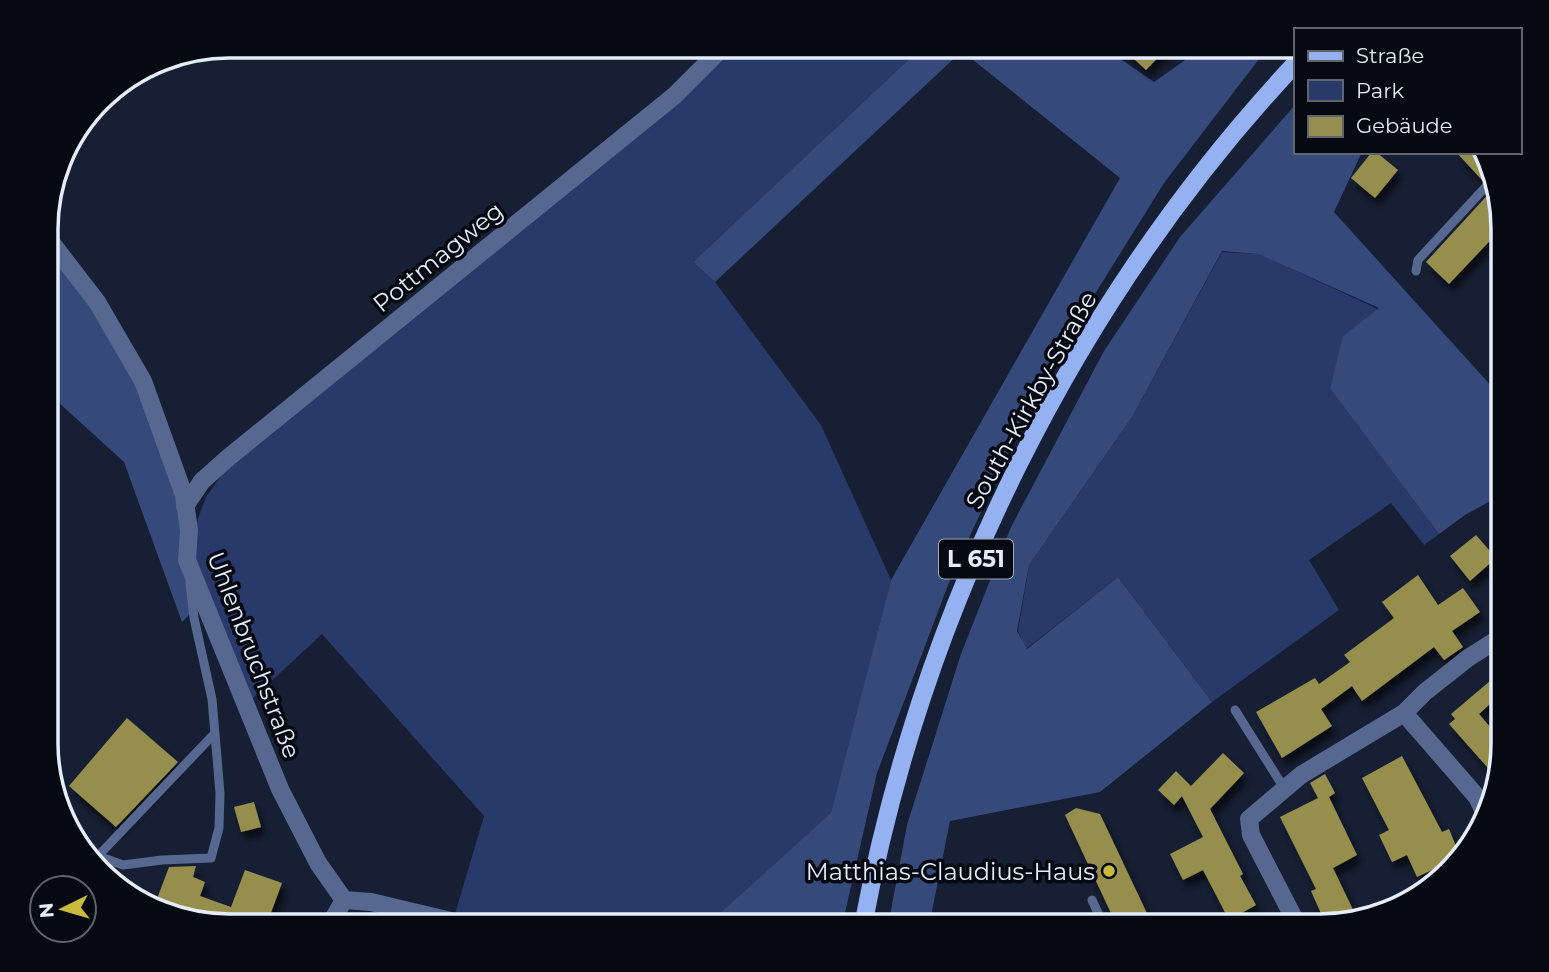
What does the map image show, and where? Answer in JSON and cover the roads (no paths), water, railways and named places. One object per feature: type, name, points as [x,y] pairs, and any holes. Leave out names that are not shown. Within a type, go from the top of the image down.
[{"type":"main road","name":"South-Kirkby-Straße","points":[[866,914],[889,807],[922,696],[988,529],[1034,434],[1086,341],[1180,202],[1294,65]]},
{"type":"street","name":"Pottmagweg","points":[[186,506],[202,481],[229,457],[674,96],[712,58]]},
{"type":"street","name":"Uhlenbruchstraße","points":[[58,251],[97,302],[143,381],[184,495],[189,530],[187,560],[280,789],[318,863],[344,900]]},
{"type":"street","points":[[1291,914],[1251,835],[1249,819],[1284,788],[1405,713],[1425,692],[1491,643]]},
{"type":"street","points":[[1405,713],[1480,803]]},
{"type":"street","points":[[336,914],[344,900],[371,902],[422,914]]},
{"type":"lane","points":[[1416,271],[1418,260],[1486,187]]},
{"type":"lane","points":[[102,858],[123,865],[211,858],[219,828],[220,793],[209,680],[194,618],[187,560]]},
{"type":"lane","points":[[1234,710],[1284,788]]},
{"type":"lane","points":[[100,854],[215,733]]},
{"type":"lane","points":[[1091,900],[1098,914]]},
{"type":"place","name":"Matthias-Claudius-Haus","points":[[1109,871]]}]
